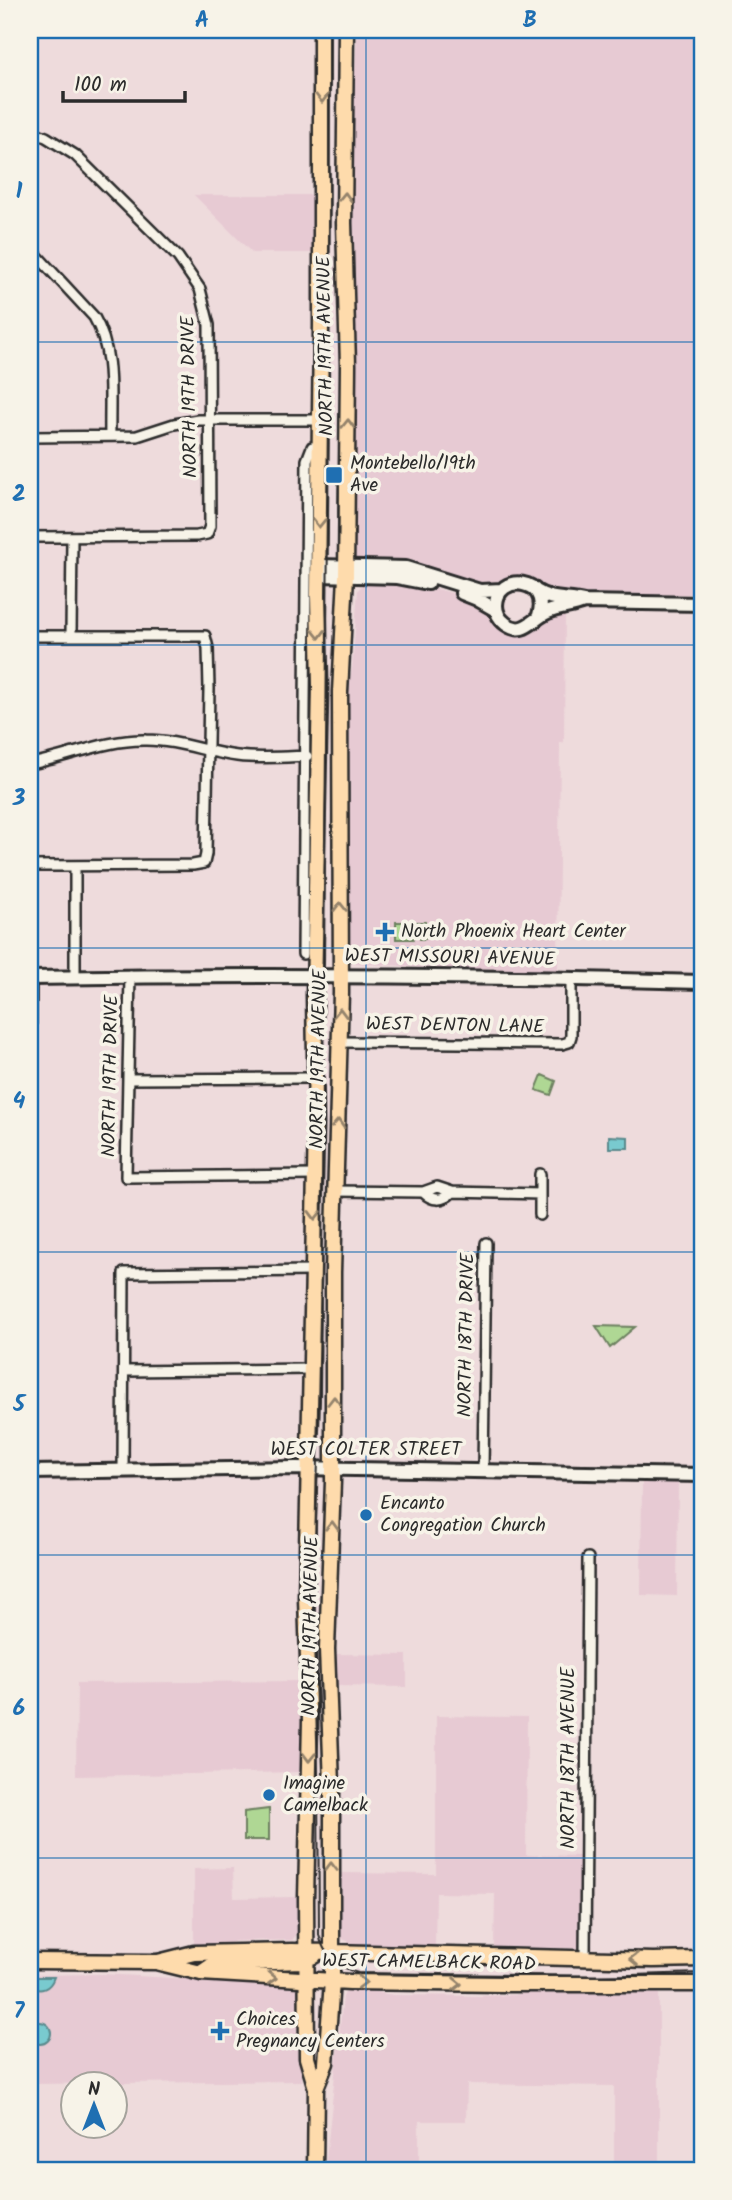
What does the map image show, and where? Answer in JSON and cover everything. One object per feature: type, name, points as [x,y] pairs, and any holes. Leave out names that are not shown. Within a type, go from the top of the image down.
[{"type":"main road","name":"NORTH 19TH AVENUE","points":[[315,2170],[316,2088],[307,2058],[311,1953],[310,1721],[306,1618],[316,1078],[314,976],[319,755],[321,30]]},
{"type":"main road","name":"NORTH 19TH AVENUE","points":[[311,1953],[331,1936],[332,1798],[327,1649],[334,1469],[335,1191],[341,975],[340,692],[346,571],[346,30]]},
{"type":"main road","name":"WEST CAMELBACK ROAD","points":[[156,1962],[194,1953],[702,1959]]},
{"type":"main road","name":"NORTH 19TH AVENUE","points":[[311,1953],[332,1981],[326,2063],[316,2088]]},
{"type":"main road","points":[[201,1973],[214,1964],[311,1953]]},
{"type":"main road","name":"WEST CAMELBACK ROAD","points":[[30,1961],[156,1962],[201,1973],[332,1981],[702,1984]]},
{"type":"street","name":"NORTH 19TH DRIVE","points":[[30,131],[46,137],[75,155],[184,264],[200,289],[209,326],[208,534],[72,537]]},
{"type":"street","points":[[30,248],[94,317],[102,330],[109,359],[110,436]]},
{"type":"street","points":[[30,436],[137,436],[174,424],[210,420],[321,420]]},
{"type":"street","name":"NORTH 19TH AVENUE","points":[[303,954],[307,460],[312,447],[320,446]]},
{"type":"street","points":[[30,537],[72,537],[71,635]]},
{"type":"street","points":[[319,571],[406,568],[480,591],[502,590],[519,583],[548,598],[569,598],[584,602],[702,604]]},
{"type":"street","points":[[346,571],[408,578],[477,598],[496,610]]},
{"type":"street","points":[[502,590],[496,603],[501,620],[510,626],[524,628],[536,621],[539,615],[541,602],[536,590]]},
{"type":"street","points":[[539,615],[584,602]]},
{"type":"street","points":[[30,636],[205,636],[208,648],[204,863],[30,866]]},
{"type":"street","points":[[30,764],[130,740],[172,742],[239,757],[319,755]]},
{"type":"street","points":[[75,866],[75,977]]},
{"type":"street","name":"NORTH 19TH DRIVE","points":[[130,975],[126,1177],[315,1175]]},
{"type":"street","name":"WEST MISSOURI AVENUE","points":[[30,978],[341,975],[702,982]]},
{"type":"street","points":[[30,978],[30,1179]]},
{"type":"street","name":"WEST DENTON LANE","points":[[340,1042],[562,1044],[569,1042],[571,1036],[571,979]]},
{"type":"street","points":[[128,1079],[316,1078]]},
{"type":"street","points":[[540,1174],[540,1215]]},
{"type":"street","points":[[335,1191],[423,1192],[439,1200],[452,1192],[540,1194]]},
{"type":"street","name":"NORTH 18TH DRIVE","points":[[483,1471],[486,1243]]},
{"type":"street","points":[[123,1470],[124,1273],[314,1271]]},
{"type":"street","points":[[124,1371],[310,1369]]},
{"type":"street","name":"WEST COLTER STREET","points":[[30,1472],[334,1469],[702,1475]]},
{"type":"street","name":"NORTH 18TH AVENUE","points":[[585,1958],[589,1558]]},
{"type":"shaded area","points":[[361,30],[702,30],[702,594],[561,596],[536,583],[499,582],[477,586],[351,561],[347,222],[357,35]]},
{"type":"shaded area","points":[[194,195],[317,195],[317,253],[252,253]]},
{"type":"shaded area","points":[[388,578],[466,597],[484,607],[510,632],[565,611],[564,742],[560,743],[558,971],[355,963],[348,953],[347,693],[352,669],[358,590],[366,581]]},
{"type":"shaded area","points":[[642,1480],[678,1480],[677,1596],[641,1595]]},
{"type":"shaded area","points":[[334,1654],[407,1655],[407,1687],[334,1686]]},
{"type":"shaded area","points":[[303,1681],[306,1772],[76,1776],[77,1683]]},
{"type":"shaded area","points":[[436,1716],[527,1717],[526,1855],[582,1856],[581,1943],[578,1948],[494,1948],[495,1894],[436,1893],[435,1947],[354,1944],[339,1934],[337,1873],[436,1874]]},
{"type":"shaded area","points":[[698,1837],[702,1837],[702,1952],[698,1952]]},
{"type":"shaded area","points":[[233,1868],[234,1898],[300,1897],[298,1933],[292,1940],[235,1941],[222,1946],[194,1946],[194,1869]]},
{"type":"shaded area","points":[[102,1974],[294,1985],[302,1996],[297,2048],[302,2065],[302,2081],[130,2083],[130,2070],[60,2070],[60,2084],[30,2084],[30,1975]]},
{"type":"shaded area","points":[[347,1989],[393,1995],[481,1996],[514,1995],[537,1990],[659,1991],[659,2170],[614,2170],[614,2086],[467,2084],[466,2121],[419,2121],[419,2170],[325,2170],[343,1997]]},
{"type":"green space","points":[[396,922],[425,922],[425,939],[396,939]]},
{"type":"green space","points":[[542,1075],[556,1081],[551,1095],[536,1090]]},
{"type":"green space","points":[[596,1326],[635,1327],[610,1348]]},
{"type":"green space","points":[[269,1809],[269,1840],[244,1840],[244,1812]]},
{"type":"water","points":[[609,1136],[628,1137],[628,1148],[609,1148]]},
{"type":"water","points":[[30,1977],[54,1977],[47,1987],[41,1989],[30,1986]]},
{"type":"water","points":[[36,2022],[44,2022],[51,2029],[51,2037],[44,2044],[36,2044],[29,2037],[29,2029]]},
{"type":"tram line","points":[[330,30],[320,1401],[313,1609],[319,1935],[324,1949],[333,1960],[358,1973],[596,1976],[702,1973]]},
{"type":"tram line","points":[[338,551],[339,478]]},
{"type":"place","name":"Montebello/19th Ave","points":[[334,475]]},
{"type":"place","name":"North Phoenix Heart Center","points":[[385,932]]},
{"type":"place","name":"Encanto Congregation Church","points":[[366,1515]]},
{"type":"place","name":"Imagine Camelback","points":[[269,1795]]},
{"type":"place","name":"Choices Pregnancy Centers","points":[[220,2031]]}]
